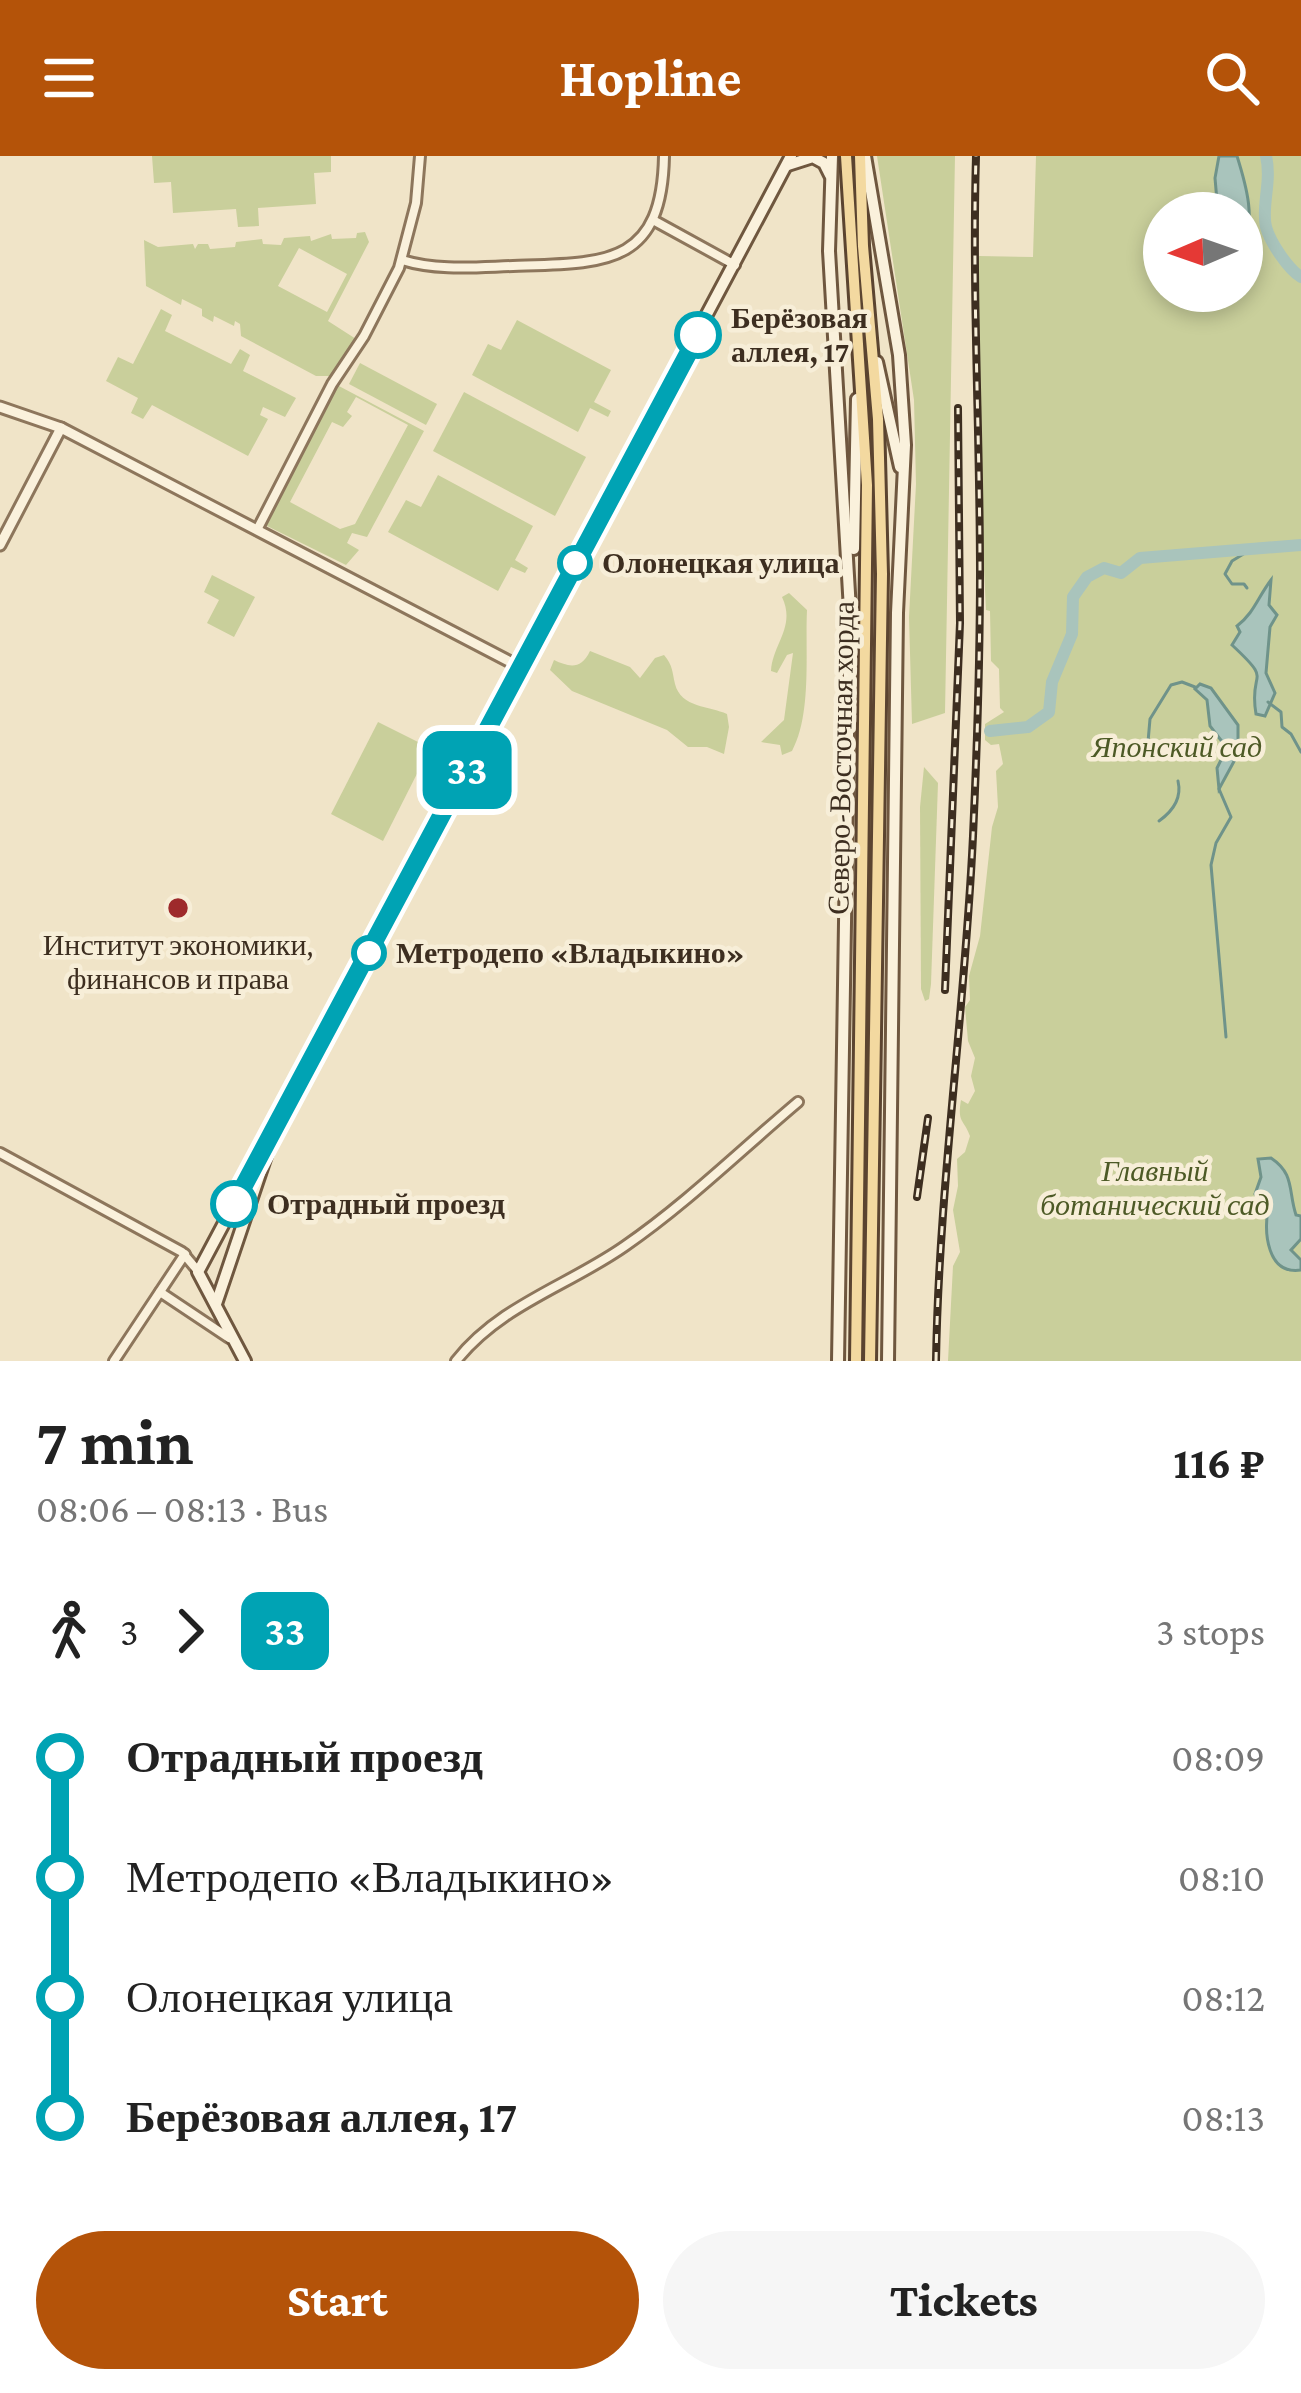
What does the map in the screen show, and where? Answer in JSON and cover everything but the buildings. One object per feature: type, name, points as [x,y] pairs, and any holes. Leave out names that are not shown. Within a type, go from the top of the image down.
[{"type":"main road","points":[[832,156],[831,299],[850,610]]},
{"type":"main road","name":"Северо-Восточная хорда","points":[[846,156],[867,485],[856,1361]]},
{"type":"main road","points":[[863,156],[899,355],[905,445],[897,613],[886,1361]]},
{"type":"main road","name":"Северо-Восточная хорда","points":[[863,156],[881,485],[870,1361]]},
{"type":"main road","points":[[245,1361],[198,1272],[788,162],[813,157],[824,163],[830,176]]},
{"type":"main road","points":[[872,341],[899,463],[904,512]]},
{"type":"main road","points":[[841,1361],[850,610],[859,360]]},
{"type":"main road","points":[[216,1304],[275,1126]]},
{"type":"street","points":[[257,530],[402,260],[416,203],[420,156]]},
{"type":"street","points":[[402,260],[465,267],[612,258],[627,250],[652,220],[663,186],[664,156]]},
{"type":"street","points":[[652,220],[736,266]]},
{"type":"street","points":[[0,407],[62,428],[522,668]]},
{"type":"street","points":[[0,545],[62,428]]},
{"type":"street","points":[[455,1361],[472,1340],[523,1303],[625,1246],[798,1102]]},
{"type":"street","points":[[0,1153],[185,1255],[198,1272]]},
{"type":"street","points":[[114,1361],[185,1255]]},
{"type":"street","points":[[160,1292],[234,1341]]},
{"type":"green space","points":[[152,156],[331,156],[331,172],[314,173],[316,204],[258,208],[259,226],[238,227],[236,209],[173,213],[171,182],[154,183]]},
{"type":"green space","points":[[877,156],[955,156],[945,713],[912,724],[909,617],[916,484],[914,400]]},
{"type":"green space","name":"Главный ботанический сад","points":[[1036,156],[1301,156],[1301,1361],[948,1361],[953,1266],[960,1252],[953,1210],[957,1159],[970,1136],[960,1107],[961,1100],[968,1104],[975,1091],[971,1076],[975,1058],[965,1007],[970,1000],[969,976],[980,936],[998,807],[996,771],[1003,764],[999,744],[985,740],[985,724],[1004,712],[999,669],[991,661],[990,611],[986,610],[977,389],[979,256],[1033,257]]},
{"type":"green space","points":[[365,232],[369,242],[328,321],[356,339],[332,376],[316,376],[241,336],[235,321],[234,326],[214,316],[213,322],[202,316],[202,309],[182,299],[181,305],[146,286],[144,240],[158,247],[193,244],[195,249],[208,244],[210,249],[262,239],[263,244],[281,245],[284,238],[310,236],[311,241],[331,234],[332,239],[356,238],[357,233]],"holes":[[[299,248],[347,274],[327,312],[278,286]]]},
{"type":"green space","points":[[161,309],[172,315],[165,331],[231,364],[240,349],[250,355],[243,371],[296,398],[285,417],[263,407],[260,415],[268,419],[248,456],[152,405],[143,419],[131,413],[138,398],[106,381],[118,357],[133,364]]},
{"type":"green space","points":[[517,320],[611,370],[594,402],[611,411],[608,417],[590,408],[578,432],[472,375],[488,344],[501,350]]},
{"type":"green space","points":[[360,363],[437,404],[426,425],[349,384]]},
{"type":"green space","points":[[337,385],[424,431],[367,537],[352,533],[347,543],[359,550],[346,565],[265,525]],"holes":[[[356,397],[408,425],[355,524],[340,529],[290,502],[332,422],[343,427],[352,416],[347,412]]]},
{"type":"green space","points":[[464,392],[586,457],[555,516],[433,451]]},
{"type":"green space","points":[[438,475],[533,526],[515,560],[528,568],[525,573],[511,567],[498,591],[388,532],[406,500],[421,507]]},
{"type":"green space","points":[[212,575],[255,597],[234,637],[207,623],[219,600],[204,592]]},
{"type":"green space","points":[[789,593],[807,610],[806,683],[798,736],[792,751],[782,755],[780,745],[761,742],[784,720],[793,653],[777,673],[771,671],[785,626],[782,597]]},
{"type":"green space","points":[[590,651],[630,667],[640,678],[655,658],[664,655],[683,698],[727,714],[724,754],[707,747],[688,747],[667,730],[572,691],[550,670],[554,660],[574,665]]},
{"type":"green space","points":[[378,722],[430,748],[383,841],[331,814]]},
{"type":"green space","points":[[924,767],[938,783],[931,984],[925,1001],[921,989],[920,807]]},
{"type":"water","points":[[1219,156],[1237,156],[1246,192],[1216,192]]},
{"type":"water","points":[[1271,580],[1269,605],[1277,615],[1270,627],[1266,673],[1275,693],[1265,716],[1256,714],[1256,672],[1232,645],[1240,632],[1237,626]]},
{"type":"water","points":[[1200,684],[1211,688],[1238,725],[1238,754],[1219,789],[1217,768],[1227,748],[1210,726],[1207,700],[1195,689]]},
{"type":"water","points":[[1271,1158],[1287,1177],[1296,1215],[1301,1216],[1301,1239],[1291,1250],[1301,1260],[1301,1270],[1290,1270],[1275,1259],[1268,1240],[1268,1209],[1255,1194],[1261,1177],[1258,1159]]},
{"type":"waterway","points":[[1266,156],[1266,227],[1280,255],[1301,277]]},
{"type":"waterway","points":[[990,731],[1028,727],[1049,712],[1052,682],[1072,634],[1073,597],[1087,577],[1104,568],[1121,573],[1140,558],[1301,545]]},
{"type":"waterway","points":[[1247,588],[1232,584],[1225,574],[1232,561],[1250,550]]},
{"type":"waterway","points":[[1148,742],[1150,719],[1171,685],[1182,682],[1195,687]]},
{"type":"waterway","points":[[1268,702],[1281,712],[1282,727],[1301,752]]},
{"type":"waterway","points":[[1159,821],[1175,804],[1178,781]]},
{"type":"waterway","points":[[1219,789],[1231,817],[1216,843],[1211,865],[1226,1037]]},
{"type":"railway","points":[[936,1361],[977,738],[976,156]]},
{"type":"railway","points":[[945,990],[960,623],[958,408]]},
{"type":"railway","points":[[917,1197],[928,1118]]},
{"type":"bus line","name":"33","points":[[234,1204],[698,335]]},
{"type":"place","name":"Берёзовая аллея, 17","points":[[698,335]]},
{"type":"place","name":"Олонецкая улица","points":[[575,563]]},
{"type":"place","name":"Институт экономики, финансов и права","points":[[178,908]]},
{"type":"place","name":"Метродепо «Владыкино»","points":[[369,953]]},
{"type":"place","name":"Отрадный проезд","points":[[234,1204]]},
{"type":"park label","name":"Японский сад","points":[[1177,747]]}]
